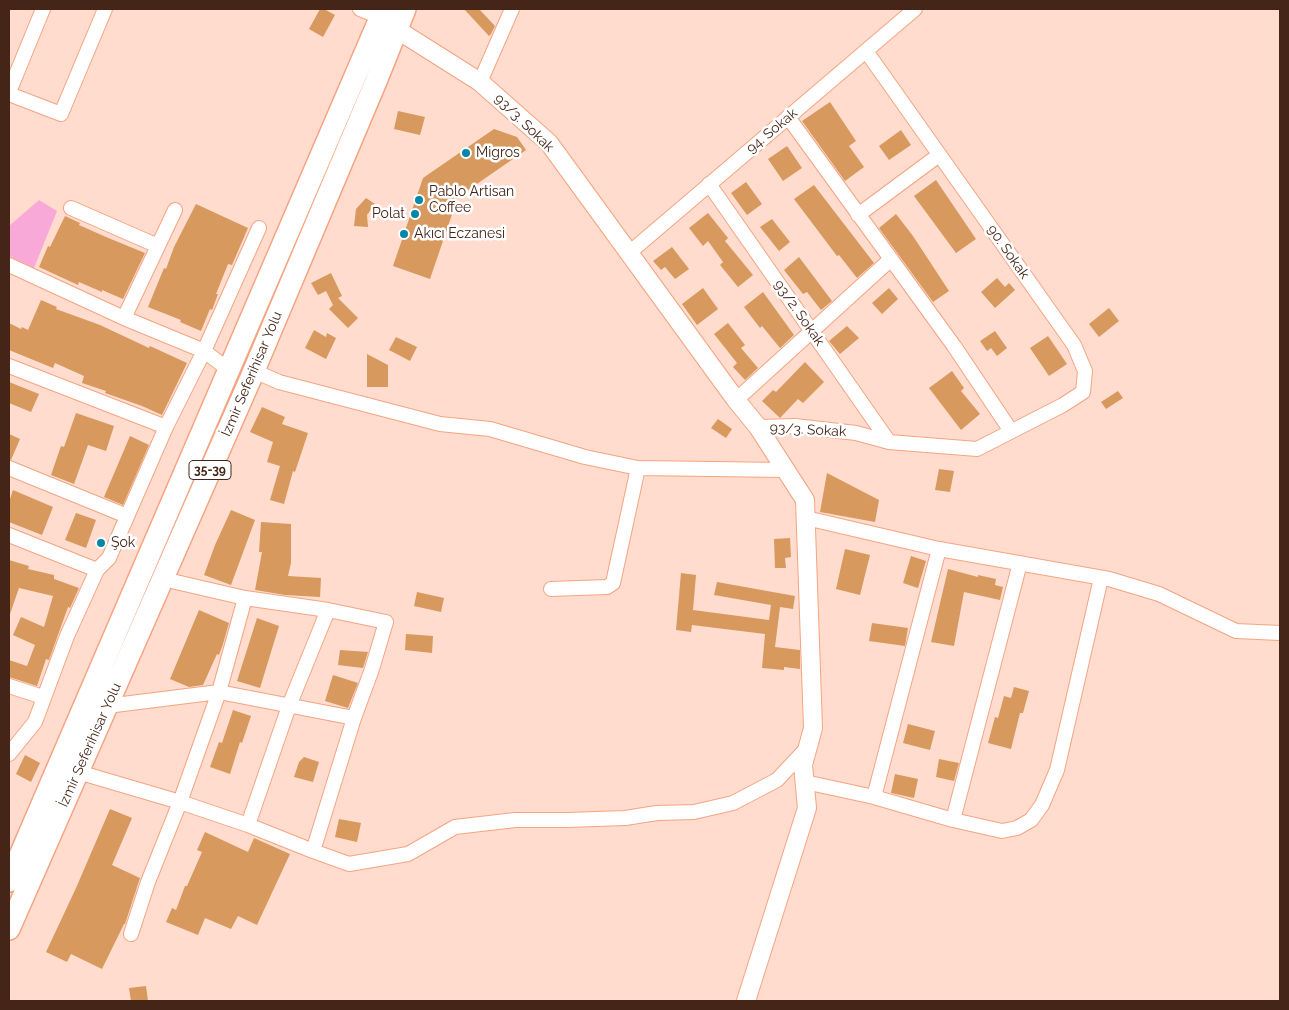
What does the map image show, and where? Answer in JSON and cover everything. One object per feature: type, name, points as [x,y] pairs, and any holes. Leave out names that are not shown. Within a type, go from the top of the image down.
[{"type":"main road","name":"İzmir Seferihisar Yolu","points":[[9,880],[229,370],[387,18],[405,9]]},
{"type":"main road","name":"İzmir Seferihisar Yolu","points":[[9,929],[254,371],[373,88],[387,18]]},
{"type":"street","points":[[43,9],[9,93],[61,114],[105,9]]},
{"type":"street","points":[[360,9],[387,18]]},
{"type":"street","points":[[480,82],[512,9]]},
{"type":"street","name":"94. Sokak","points":[[629,253],[915,9]]},
{"type":"street","name":"93/3. Sokak","points":[[387,18],[480,82],[549,143],[758,428],[795,426],[847,432],[889,442],[977,450],[1011,431]]},
{"type":"street","name":"90. Sokak","points":[[866,51],[1074,345],[1085,371],[1083,392],[1063,406],[1011,431]]},
{"type":"street","points":[[788,117],[954,346],[1011,431]]},
{"type":"street","points":[[858,215],[939,155]]},
{"type":"street","name":"93/2. Sokak","points":[[709,184],[889,442]]},
{"type":"street","points":[[71,208],[158,246]]},
{"type":"street","points":[[124,318],[175,210]]},
{"type":"street","points":[[9,754],[35,722],[67,636],[97,570],[109,558],[166,427],[204,351],[259,228]]},
{"type":"street","points":[[736,400],[891,259]]},
{"type":"street","points":[[9,266],[124,318],[204,351],[229,370]]},
{"type":"street","points":[[9,366],[166,427]]},
{"type":"street","points":[[254,371],[279,382],[440,424],[490,429],[586,457],[638,468],[786,470]]},
{"type":"street","points":[[746,1001],[807,808],[804,765],[813,728],[805,500],[758,428]]},
{"type":"street","points":[[9,468],[127,516]]},
{"type":"street","points":[[551,589],[608,587],[613,583],[638,468]]},
{"type":"street","points":[[806,518],[939,549],[1101,578],[1159,594],[1236,631],[1280,633]]},
{"type":"street","points":[[9,535],[97,570]]},
{"type":"street","points":[[874,797],[939,549]]},
{"type":"street","points":[[953,820],[1020,563]]},
{"type":"street","points":[[163,578],[245,598],[328,610],[386,622],[372,669],[354,718],[314,851]]},
{"type":"street","points":[[805,782],[874,797],[953,820],[1002,831],[1017,828],[1031,820],[1042,804],[1056,770],[1101,578]]},
{"type":"street","points":[[131,934],[148,882],[180,802],[219,692],[245,598]]},
{"type":"street","points":[[248,825],[289,706],[328,610]]},
{"type":"street","points":[[9,686],[43,697]]},
{"type":"street","points":[[107,706],[219,692],[354,718]]},
{"type":"street","points":[[78,772],[180,802],[248,825],[349,864],[408,854],[455,827],[515,820],[625,818],[657,813],[694,812],[732,803],[777,780],[808,746]]},
{"type":"shaded area","points":[[39,200],[57,211],[34,268],[9,256],[9,226]]},
{"type":"building","points":[[320,9],[335,15],[323,37],[309,29]]},
{"type":"building","points":[[464,9],[479,9],[495,26],[489,36]]},
{"type":"building","points":[[830,102],[856,141],[849,146],[864,167],[845,181],[802,121]]},
{"type":"building","points":[[398,111],[425,117],[420,135],[394,129]]},
{"type":"building","points":[[494,129],[517,137],[526,150],[458,197],[430,279],[393,266],[423,178]]},
{"type":"building","points":[[901,130],[911,145],[889,160],[879,146]]},
{"type":"building","points":[[787,146],[802,168],[783,181],[768,159]]},
{"type":"building","points":[[936,180],[976,239],[956,253],[914,196]]},
{"type":"building","points":[[746,182],[762,204],[747,215],[731,193]]},
{"type":"building","points":[[814,185],[874,263],[857,278],[839,255],[837,256],[794,199]]},
{"type":"building","points":[[366,198],[375,204],[367,215],[368,227],[354,226],[356,209]]},
{"type":"building","points":[[196,204],[248,228],[232,265],[228,264],[212,310],[210,309],[201,331],[180,322],[181,320],[148,307],[164,268],[166,269],[174,247]]},
{"type":"building","points":[[708,213],[728,238],[725,241],[753,275],[738,287],[720,265],[723,262],[708,241],[703,246],[689,228]]},
{"type":"building","points":[[896,214],[913,236],[949,291],[933,302],[879,228]]},
{"type":"building","points":[[65,216],[80,223],[79,225],[145,253],[123,299],[79,282],[78,285],[39,267],[48,246],[50,247]]},
{"type":"building","points":[[772,219],[790,242],[779,251],[760,227]]},
{"type":"building","points":[[672,247],[689,269],[675,279],[665,267],[661,270],[653,261]]},
{"type":"building","points":[[799,257],[832,301],[821,310],[807,292],[803,294],[784,270]]},
{"type":"building","points":[[331,273],[342,296],[338,298],[358,318],[348,328],[329,309],[333,305],[326,291],[318,295],[311,283]]},
{"type":"building","points":[[997,278],[1005,287],[1009,283],[1015,290],[995,308],[981,292]]},
{"type":"building","points":[[703,288],[718,309],[697,325],[682,304]]},
{"type":"building","points":[[889,288],[898,299],[882,314],[872,303]]},
{"type":"building","points":[[763,292],[794,335],[780,348],[762,326],[760,328],[744,307]]},
{"type":"building","points":[[41,300],[57,307],[56,309],[100,325],[187,363],[162,415],[82,383],[84,376],[55,363],[53,368],[9,350],[9,323],[28,330]]},
{"type":"building","points":[[1109,308],[1119,321],[1099,337],[1089,324]]},
{"type":"building","points":[[728,323],[745,345],[741,348],[758,368],[745,380],[733,367],[737,363],[714,334]]},
{"type":"building","points":[[847,326],[859,338],[840,354],[829,341]]},
{"type":"building","points":[[314,330],[326,337],[327,333],[336,338],[326,359],[305,348]]},
{"type":"building","points":[[995,331],[1007,348],[997,356],[991,348],[987,351],[980,341]]},
{"type":"building","points":[[1048,336],[1067,364],[1049,376],[1030,348]]},
{"type":"building","points":[[396,337],[417,347],[410,361],[389,350]]},
{"type":"building","points":[[367,354],[388,365],[388,387],[367,387]]},
{"type":"building","points":[[805,362],[824,382],[803,403],[798,399],[780,418],[762,401],[773,390],[776,392]]},
{"type":"building","points":[[952,371],[964,388],[961,391],[980,414],[961,430],[929,388]]},
{"type":"building","points":[[9,382],[39,394],[31,412],[9,403]]},
{"type":"building","points":[[1118,391],[1123,398],[1106,409],[1101,402]]},
{"type":"building","points":[[262,407],[285,417],[282,424],[308,433],[295,472],[293,471],[284,504],[270,500],[280,466],[267,462],[273,442],[250,432]]},
{"type":"building","points":[[76,413],[114,426],[106,451],[88,445],[74,484],[51,475],[61,446],[64,447]]},
{"type":"building","points":[[718,419],[732,429],[726,438],[711,428]]},
{"type":"building","points":[[9,434],[20,439],[11,460],[9,459]]},
{"type":"building","points":[[130,436],[149,445],[123,505],[104,497]]},
{"type":"building","points":[[939,469],[954,471],[950,492],[935,490]]},
{"type":"building","points":[[827,473],[879,500],[875,522],[820,512]]},
{"type":"building","points":[[13,490],[53,507],[42,535],[9,522],[9,502]]},
{"type":"building","points":[[231,510],[255,520],[231,585],[204,575]]},
{"type":"building","points":[[76,513],[96,520],[86,548],[65,540]]},
{"type":"building","points":[[261,522],[291,524],[291,563],[288,576],[321,578],[320,597],[285,595],[255,590],[262,552],[259,552]]},
{"type":"building","points":[[790,538],[791,557],[785,558],[786,568],[775,568],[774,539]]},
{"type":"building","points":[[845,549],[870,555],[860,595],[836,589]]},
{"type":"building","points":[[911,556],[926,561],[918,588],[903,583]]},
{"type":"building","points":[[9,560],[29,566],[28,569],[54,575],[54,579],[79,588],[70,608],[68,607],[49,660],[46,659],[37,686],[9,677],[9,660],[27,666],[35,645],[13,635],[21,617],[44,627],[53,596],[19,588],[10,614]]},
{"type":"building","points":[[948,569],[978,577],[978,575],[996,579],[995,585],[1003,587],[1000,600],[964,592],[954,646],[931,642]]},
{"type":"building","points":[[681,573],[696,575],[693,610],[769,620],[771,605],[714,595],[717,582],[795,596],[793,609],[780,607],[775,647],[800,650],[800,669],[784,667],[784,670],[762,668],[765,634],[692,625],[691,632],[676,630]]},
{"type":"building","points":[[417,592],[444,598],[441,612],[414,606]]},
{"type":"building","points":[[199,610],[229,623],[219,655],[217,654],[203,685],[189,687],[170,679]]},
{"type":"building","points":[[257,618],[279,626],[260,688],[237,681]]},
{"type":"building","points":[[872,623],[908,628],[905,646],[869,641]]},
{"type":"building","points":[[406,634],[433,636],[432,653],[405,650]]},
{"type":"building","points":[[340,650],[368,652],[363,668],[338,665]]},
{"type":"building","points":[[333,675],[358,683],[348,708],[325,701]]},
{"type":"building","points":[[1014,687],[1029,691],[1023,713],[1020,713],[1011,749],[988,743],[995,717],[998,718],[1004,696],[1011,698]]},
{"type":"building","points":[[233,710],[251,716],[230,774],[210,767],[219,742],[222,743]]},
{"type":"building","points":[[908,724],[935,731],[930,750],[903,743]]},
{"type":"building","points":[[25,755],[40,763],[31,782],[16,774]]},
{"type":"building","points":[[304,757],[319,762],[313,782],[294,777],[299,762]]},
{"type":"building","points":[[939,759],[959,763],[954,781],[936,777]]},
{"type":"building","points":[[895,774],[918,779],[914,798],[891,793]]},
{"type":"building","points":[[110,809],[132,818],[112,865],[140,878],[125,924],[102,969],[71,954],[67,962],[46,952]]},
{"type":"building","points":[[339,819],[361,823],[357,842],[335,837]]},
{"type":"building","points":[[205,832],[248,852],[254,838],[290,854],[257,925],[238,916],[231,929],[205,918],[198,935],[166,922],[172,908],[176,910],[185,886],[187,886],[202,852],[197,850]]},
{"type":"building","points":[[146,986],[148,1001],[131,1001],[129,988]]},
{"type":"place","name":"Migros","points":[[466,153]]},
{"type":"place","name":"Pablo Artisan Coffee","points":[[419,200]]},
{"type":"place","name":"Polat","points":[[415,214]]},
{"type":"place","name":"Akıcı Eczanesi","points":[[404,234]]},
{"type":"place","name":"Şok","points":[[101,543]]}]
